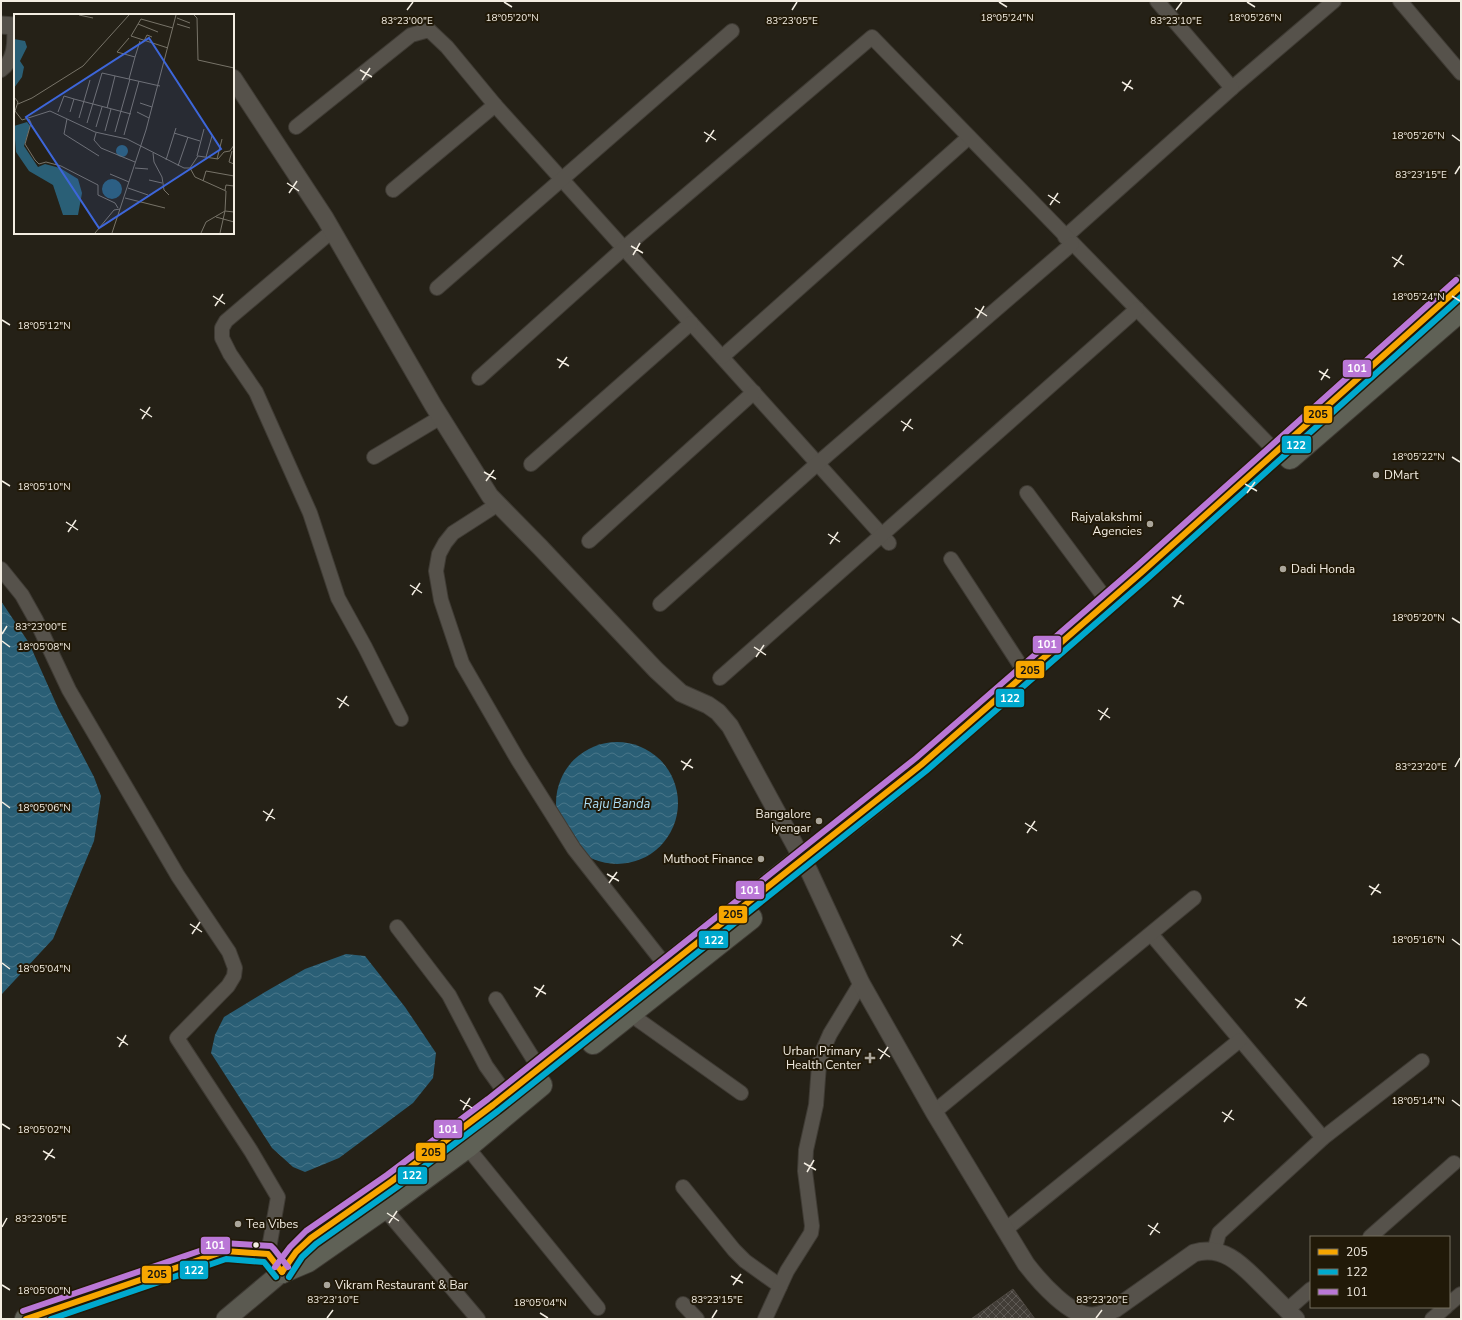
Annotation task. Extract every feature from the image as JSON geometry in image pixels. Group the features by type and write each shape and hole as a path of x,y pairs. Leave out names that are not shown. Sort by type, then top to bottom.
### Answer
{"main road":[{"path":"226,1319 282,1272 296,1252 311,1238 392,1181 506,1094 666,966 805,865 901,798 1064,659 1461,286"},
{"path":"282,1272 308,1261 384,1208 467,1147 563,1067 630,1014 805,865 828,840 933,754 1108,602 1280,457 1461,310"},
{"path":"26,1319 225,1251 268,1254 282,1272"}],"street":[{"path":"1158,1 1232,88"},
{"path":"660,604 1069,240 1232,88 1334,1"},
{"path":"1400,1 1461,73"},
{"path":"10,26 14,42"},
{"path":"296,126 411,35 429,30 447,47 495,105 886,539"},
{"path":"437,288 732,31"},
{"path":"480,378 624,248 872,37 1280,457"},
{"path":"1,70 4,68 14,49"},
{"path":"234,80 332,231 441,417 490,496 656,670 681,693 708,705 718,712 730,726 805,865 861,983 934,1112 1026,1264 1041,1283 1061,1302 1092,1318 1115,1309 1194,1253 1203,1250 1224,1254 1242,1265 1292,1315 1310,1290"},
{"path":"393,190 495,105"},
{"path":"722,357 969,137"},
{"path":"332,231 226,321 222,328 222,338 230,354 256,392 310,513 338,598 365,647 401,719"},
{"path":"720,678 886,539 1137,309"},
{"path":"531,464 691,323"},
{"path":"589,541 754,392"},
{"path":"374,457 441,417"},
{"path":"1027,494 1108,602"},
{"path":"498,504 453,533 439,554 436,570 441,600 462,663 518,760 574,849 666,966"},
{"path":"951,560 1026,674"},
{"path":"1,569 22,595 36,620 69,690 178,876 229,952 235,968 234,976 228,986 177,1038 251,1151 278,1197 268,1254"},
{"path":"934,1112 1194,898"},
{"path":"397,927 449,995 486,1066 506,1094"},
{"path":"1151,934 1323,1138"},
{"path":"765,1319 786,1271 811,1233 812,1226 805,1171 806,1157 814,1119 819,1065 823,1050 830,1034 861,983"},
{"path":"496,999 539,1068"},
{"path":"630,1014 741,1093"},
{"path":"1005,1230 1240,1040"},
{"path":"1214,1251 1219,1233 1323,1138 1422,1061"},
{"path":"467,1147 598,1308"},
{"path":"1371,1236 1454,1163"},
{"path":"683,1187 734,1250 745,1261 780,1286"},
{"path":"384,1208 478,1319"},
{"path":"1450,1303 1461,1294"},
{"path":"683,1304 697,1319"},
{"path":"1432,1319 1445,1308"}],"water":[{"path":"1,601 29,643 58,708 94,777 101,796 94,841 53,939 1,995"},
{"name":"Raju Banda","path":"617,742 629,743 640,747 651,752 660,760 668,769 673,780 677,791 677,815 673,826 668,837 660,846 651,854 640,859 629,863 617,864 605,863 594,859 583,854 574,846 566,837 561,826 557,815 556,803 557,791 561,780 566,769 574,760 583,752 594,747 605,743"},
{"path":"346,954 365,956 405,1007 436,1053 433,1078 413,1103 339,1158 305,1172 293,1167 272,1148 211,1053 215,1035 224,1017 305,969"}],"building":[{"path":"1013,1289 1035,1319 971,1319"}],"transit line":[{"name":"101","path":"275,1267 290,1247 306,1231 387,1175 488,1099 916,758 1137,566 1456,280"},
{"name":"205","path":"282,1272 296,1252 311,1238 392,1181 493,1105 921,765 1142,572 1461,286"},
{"name":"122","path":"289,1277 302,1257 316,1244 397,1187 498,1111 926,771 1148,578 1461,297"},
{"name":"101","path":"23,1311 223,1243 271,1246 288,1267"},
{"name":"205","path":"26,1319 225,1251 268,1254 282,1272"},
{"name":"122","path":"51,1319 226,1259 264,1262 276,1277"}],"place":[{"name":"DMart","path":"1376,475"},
{"name":"Rajyalakshmi Agencies","path":"1150,524"},
{"name":"Dadi Honda","path":"1283,569"},
{"name":"Bangalore Iyengar","path":"819,821"},
{"name":"Muthoot Finance","path":"761,859"},
{"name":"Urban Primary Health Center","path":"870,1058"},
{"name":"Tea Vibes","path":"238,1224"},
{"name":"Vikram Restaurant & Bar","path":"327,1285"}]}
